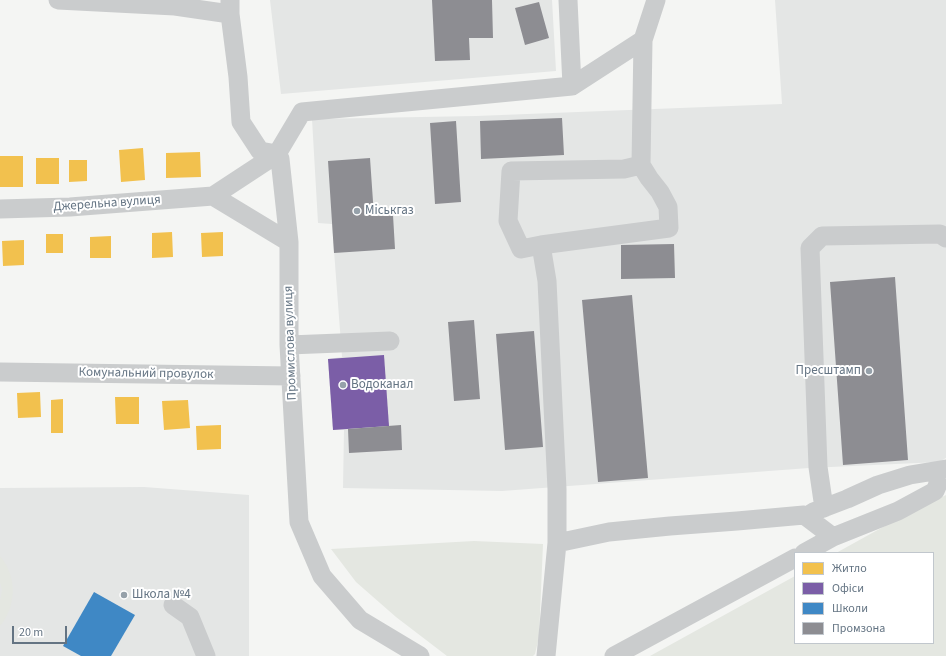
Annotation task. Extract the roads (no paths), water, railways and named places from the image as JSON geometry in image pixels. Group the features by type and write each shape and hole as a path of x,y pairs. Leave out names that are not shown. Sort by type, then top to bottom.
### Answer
{"street":[{"path":"58,0 175,6 230,7 238,77 241,122 260,152 278,154"},
{"path":"568,0 572,86"},
{"path":"641,164 624,169 511,171 508,221 521,248 669,228 668,207 660,192 649,178 641,164 643,40 656,0"},
{"path":"289,242 213,196 278,154 302,112 572,86 643,40"},
{"name":"Промислова вулиця","path":"278,154 280,160 289,242 289,345 299,522 322,576 360,620 420,656"},
{"name":"Джерельна вулиця","path":"0,209 70,207 213,196"},
{"path":"824,508 818,467 810,248 822,236 940,234 946,238"},
{"path":"541,245 547,281 557,489 557,543 546,656"},
{"path":"289,345 390,341"},
{"name":"Комунальний провулок","path":"0,372 291,376"},
{"path":"557,543 609,532 804,515 878,485 910,475 945,469"},
{"path":"806,552 834,537 898,511 935,491 945,469"},
{"path":"804,515 834,537"},
{"path":"614,656 794,559"},
{"path":"173,605 190,617 206,656"}],"place":[{"name":"Міськгаз","path":"357,211"},
{"name":"Пресштамп","path":"869,371"},
{"name":"Водоканал","path":"343,385"},
{"name":"Школа №4","path":"124,595"}]}
